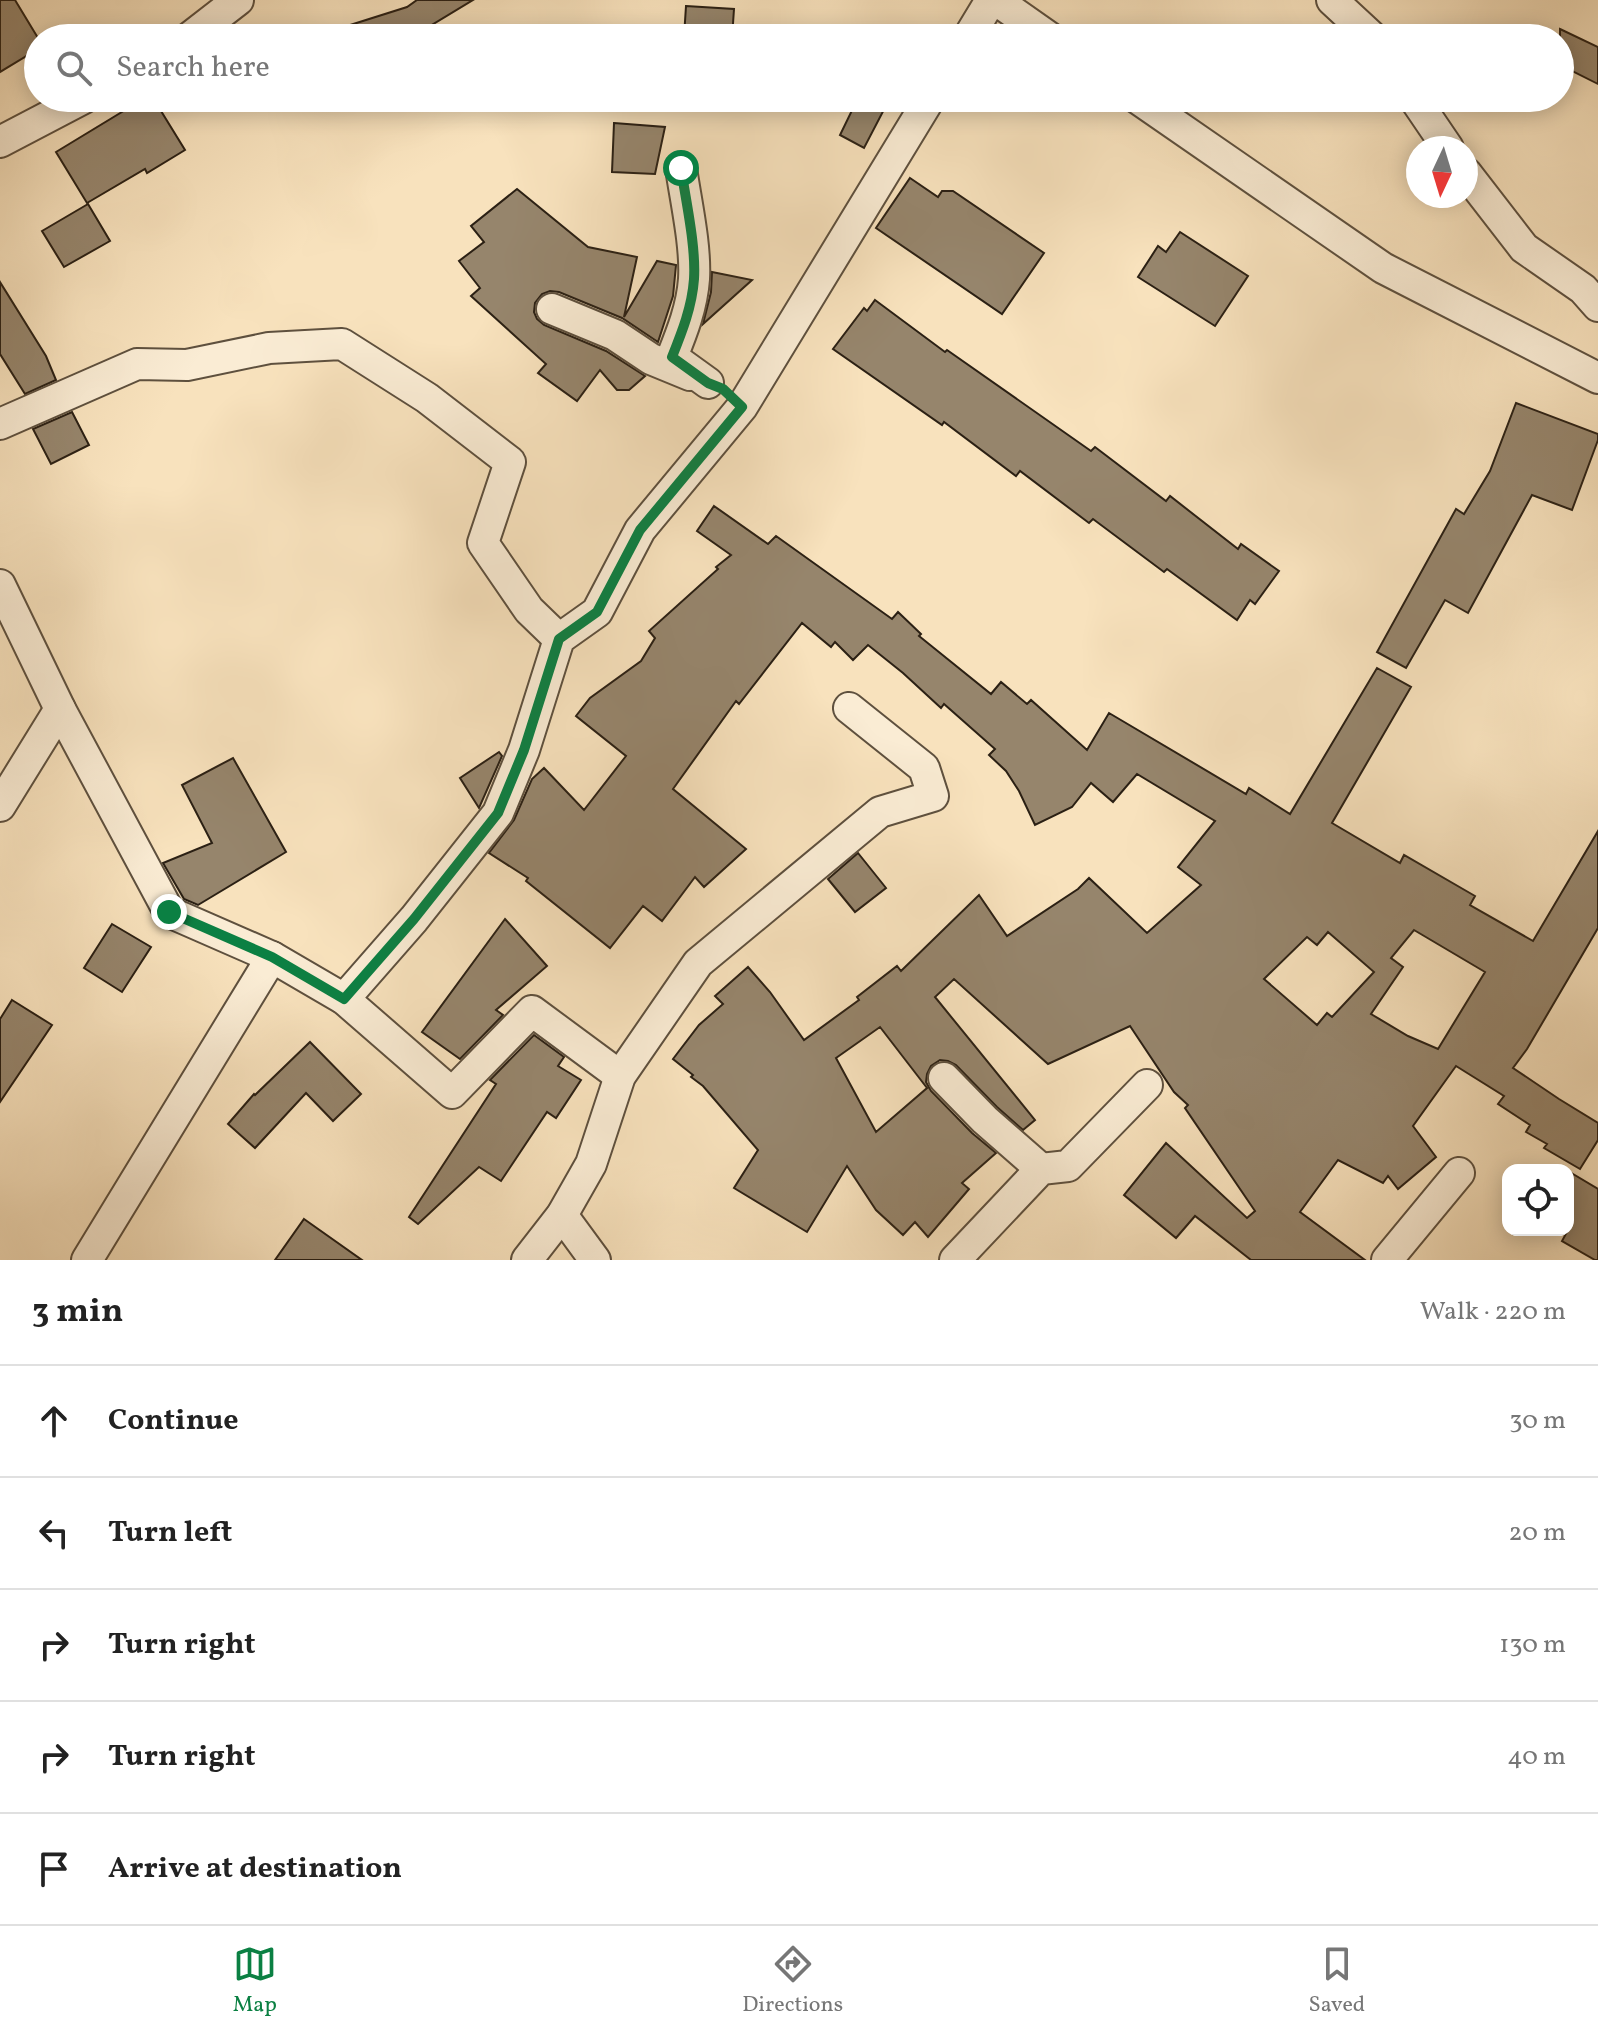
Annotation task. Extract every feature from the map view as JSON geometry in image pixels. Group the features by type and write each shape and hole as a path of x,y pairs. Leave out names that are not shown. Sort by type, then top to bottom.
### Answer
{"street":[{"path":"207,24 238,0"},
{"path":"978,24 994,0 1029,24"},
{"path":"1332,0 1358,24"},
{"path":"0,142 57,112"},
{"path":"344,999 414,919 498,813 524,750 559,639 597,612 640,530 742,407 921,112"},
{"path":"1157,112 1383,268 1598,378"},
{"path":"1424,112 1440,136"},
{"path":"681,168 694,279 686,324 672,357 708,383"},
{"path":"1478,189 1524,248 1583,289 1598,306"},
{"path":"552,309 615,335 651,359 723,389 742,407"},
{"path":"0,424 137,364 187,365 269,348 342,344 427,398 510,462 483,543 529,610 559,639"},
{"path":"0,585 60,709 169,912 272,957 344,999 452,1093 532,1011 620,1076"},
{"path":"527,1260 562,1215 591,1164 620,1076 698,963 880,812 933,796 924,768 849,708"},
{"path":"0,806 60,709"},
{"path":"87,1260 272,957"},
{"path":"944,1078 985,1120 1041,1169"},
{"path":"955,1260 1041,1169 1068,1166 1147,1085"},
{"path":"1387,1260 1459,1173"},
{"path":"562,1215 595,1260"}],"building":[{"path":"0,0 15,0 30,24 24,24 24,57 0,72"},
{"path":"417,0 473,0 433,24 353,24 407,7"},
{"path":"686,6 734,9 733,24 685,24"},
{"path":"1574,36 1598,47 1598,84 1574,72"},
{"path":"122,112 162,112 185,150 87,203 56,152"},
{"path":"851,112 883,112 864,148 840,135"},
{"path":"614,123 665,127 655,174 612,172"},
{"path":"910,178 938,197 942,191 953,191 1044,253 1002,314 876,228"},
{"path":"517,189 588,247 637,257 624,317 657,261 676,265 673,296 658,342 622,318 559,292 542,294 535,303 534,312 544,325 606,351 645,376 629,390 617,390 600,370 577,401 538,373 546,364 471,296 480,288 459,261 484,242 471,226"},
{"path":"88,204 110,241 64,267 42,231"},
{"path":"1180,232 1248,276 1215,326 1138,277 1158,246 1166,252"},
{"path":"712,272 752,280 703,324 711,292"},
{"path":"0,282 46,356 56,380 25,394 0,354"},
{"path":"875,300 945,352 947,350 1091,451 1095,447 1166,501 1170,496 1238,549 1241,544 1279,571 1255,604 1250,600 1237,620 1167,569 1164,572 1093,519 1089,523 1020,471 1016,476 944,422 942,425 833,349 864,308 867,311"},
{"path":"1516,403 1598,434 1572,510 1532,495 1468,613 1445,600 1406,668 1377,652 1456,509 1464,514 1490,471"},
{"path":"72,412 89,445 51,464 33,429"},
{"path":"714,506 768,544 776,536 892,619 898,612 921,634 919,636 991,694 1001,682 1027,704 1031,700 1087,750 1109,713 1246,794 1249,788 1290,814 1377,668 1411,687 1332,823 1400,863 1404,855 1475,896 1470,905 1533,941 1598,831 1598,928 1513,1068 1598,1123 1598,1140 1580,1169 1544,1148 1547,1144 1526,1132 1530,1125 1498,1104 1504,1096 1456,1066 1413,1126 1436,1157 1398,1189 1388,1176 1383,1183 1338,1160 1300,1212 1365,1260 1251,1260 1195,1216 1176,1238 1124,1195 1166,1143 1247,1218 1255,1211 1185,1108 1188,1105 1174,1092 1130,1026 1048,1064 954,979 935,997 1035,1120 1023,1130 956,1065 940,1060 931,1066 926,1082 931,1091 996,1153 962,1183 969,1189 928,1237 915,1222 903,1235 876,1210 847,1166 807,1232 734,1188 758,1150 703,1086 691,1077 693,1075 673,1059 699,1025 723,1004 715,996 748,967 804,1040 859,1000 857,997 897,966 901,971 979,895 1007,936 1078,889 1089,878 1147,933 1201,885 1178,867 1215,821 1137,774 1113,802 1091,783 1072,807 1035,825 1006,771 989,755 995,749 944,704 941,708 868,645 853,660 835,642 831,647 802,623 739,704 736,701 673,789 746,849 704,887 695,877 662,921 643,906 610,948 526,881 528,878 489,853 514,820 532,779 544,768 584,810 626,756 576,716 590,698 641,661 655,638 649,631 731,555 697,531","holes":["1414,930 1485,972 1438,1049 1371,1014 1403,967 1391,958","1328,932 1374,972 1332,1017 1327,1013 1317,1025 1264,979 1307,937 1317,945","880,1027 927,1088 876,1132 836,1058"]},
{"path":"499,752 502,756 479,808 460,778"},
{"path":"233,758 286,852 198,905 184,899 163,863 212,843 182,785"},
{"path":"858,853 886,888 855,912 828,879"},
{"path":"505,919 547,966 496,1010 503,1015 460,1059 422,1032"},
{"path":"112,924 151,947 122,992 84,968"},
{"path":"12,1000 52,1025 0,1102 0,1019"},
{"path":"534,1035 564,1057 558,1066 581,1080 556,1118 547,1112 501,1181 479,1167 418,1224 409,1217 496,1084 490,1080"},
{"path":"310,1042 361,1094 333,1121 306,1093 255,1148 228,1124 254,1094"},
{"path":"1574,1175 1598,1189 1598,1260 1562,1241 1565,1236 1574,1236"},
{"path":"304,1219 362,1260 275,1260"}],"route":[{"path":"169,912 272,957 344,999 414,919 498,813 524,750 559,639 597,612 640,530 742,407 723,389 708,383 672,357 686,324 694,279 681,168"}]}
